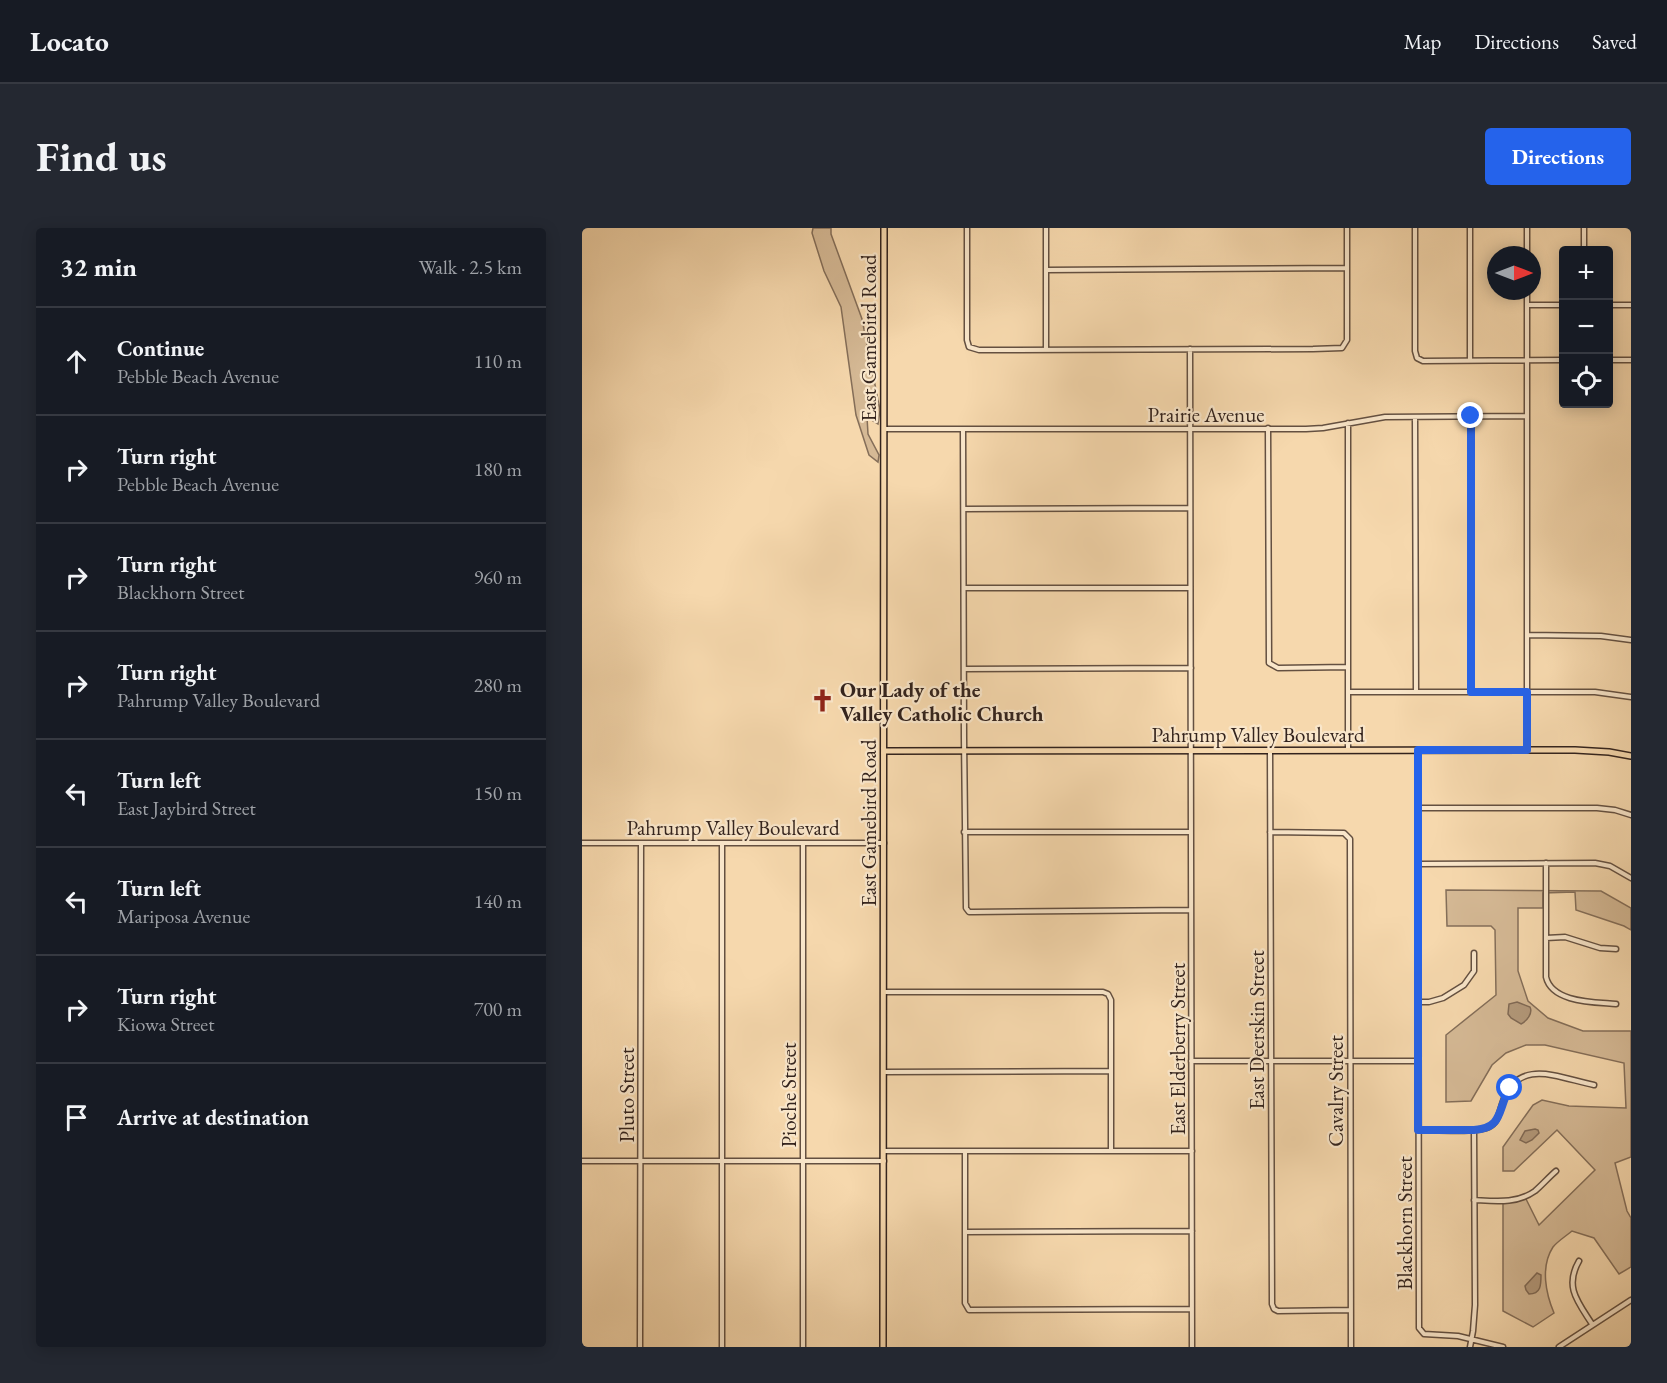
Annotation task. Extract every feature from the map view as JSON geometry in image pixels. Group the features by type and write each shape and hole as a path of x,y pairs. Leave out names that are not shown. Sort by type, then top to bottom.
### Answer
{"main road":[{"name":"East Gamebird Road","path":"883,1347 884,228"},
{"name":"Pahrump Valley Boulevard","path":"885,751 1597,750 1631,756"}],"street":[{"path":"967,228 967,340 969,347 979,350 1338,349 1344,346 1347,340 1347,228"},
{"path":"1046,228 1046,349"},
{"path":"1415,228 1415,351 1417,358 1423,361 1559,360"},
{"path":"1470,228 1470,360"},
{"path":"1527,228 1527,246"},
{"path":"1584,228 1584,246"},
{"path":"1046,270 1347,268"},
{"path":"1527,300 1527,750"},
{"path":"1527,305 1559,305"},
{"path":"1613,305 1631,305"},
{"name":"East Elderberry Street","path":"1190,349 1192,1347"},
{"path":"1613,360 1631,360"},
{"path":"1415,416 1416,692"},
{"path":"1471,416 1471,692"},
{"name":"Prairie Avenue","path":"885,429 1323,428 1384,417 1527,416"},
{"path":"1348,423 1348,750"},
{"path":"1268,428 1268,658 1271,665 1282,668 1348,667"},
{"path":"963,429 964,905 967,910 973,912 1191,910"},
{"path":"964,509 1190,508"},
{"path":"964,588 1190,588"},
{"path":"1528,635 1600,636 1631,640"},
{"path":"964,669 1191,668"},
{"path":"1348,692 1595,692 1631,697"},
{"name":"East Deerskin Street","path":"1270,750 1272,1304 1278,1311 1351,1310"},
{"name":"Blackhorn Street","path":"1418,750 1419,1329 1424,1334 1472,1339"},
{"path":"1418,808 1597,807 1631,815"},
{"path":"964,832 1191,832"},
{"name":"Cavalry Street","path":"1270,832 1334,832 1344,833 1350,839 1351,1347"},
{"name":"Pahrump Valley Boulevard","path":"582,843 885,843"},
{"name":"Pluto Street","path":"640,1347 641,843"},
{"path":"722,843 722,1347"},
{"name":"Pioche Street","path":"803,843 803,1347"},
{"path":"1546,863 1546,977 1551,988 1583,1001 1616,1004"},
{"path":"1418,864 1604,865 1631,878"},
{"path":"1546,938 1570,938 1600,948 1616,950"},
{"path":"1418,1002 1430,1002 1443,998 1468,981 1475,967 1474,953"},
{"path":"884,992 1103,992 1109,995 1111,1000 1111,1151"},
{"path":"1191,1061 1418,1061"},
{"path":"884,1072 1111,1071"},
{"path":"1418,1130 1486,1128 1494,1124 1510,1088 1526,1076 1548,1073 1594,1085"},
{"path":"1470,1347 1475,1305 1474,1130"},
{"path":"965,1151 965,1303 969,1310 1192,1309"},
{"path":"884,1152 1192,1151"},
{"path":"582,1161 884,1161"},
{"path":"1474,1200 1519,1199 1533,1192 1556,1171"},
{"path":"966,1232 1192,1231"},
{"path":"1579,1261 1573,1275 1572,1288 1592,1324"},
{"path":"1558,1347 1631,1300"},
{"path":"1472,1339 1503,1347"}],"shaded area":[{"path":"813,228 831,228 831,234 862,319 880,410 878,424 867,417 868,434 879,455 878,462 869,455 856,415 841,307 824,271 812,233"},
{"path":"1446,890 1601,891 1631,908 1631,930 1576,910 1575,892 1543,893 1543,908 1518,908 1518,971 1528,1001 1548,1018 1583,1031 1631,1031 1631,1157 1615,1163 1627,1211 1631,1218 1631,1267 1619,1274 1594,1238 1572,1231 1553,1247 1545,1272 1554,1313 1533,1327 1503,1311 1503,1202 1526,1199 1539,1225 1595,1170 1557,1130 1514,1171 1503,1171 1503,1147 1533,1105 1542,1100 1569,1106 1626,1108 1624,1063 1545,1045 1526,1045 1506,1053 1492,1065 1471,1101 1446,1102 1446,1035 1496,995 1495,930 1491,926 1447,926"},
{"path":"1517,1002 1531,1009 1529,1017 1521,1024 1508,1014 1509,1004"},
{"path":"1535,1129 1539,1133 1532,1140 1526,1143 1520,1140 1525,1131"},
{"path":"1537,1273 1541,1275 1540,1288 1533,1294 1529,1294 1525,1286"}],"place":[{"name":"Our Lady of the Valley Catholic Church","path":"822,701"}],"route":[{"path":"1471,416 1471,692 1527,692 1527,750 1418,750 1418,1130 1474,1130 1491,1126 1496,1121 1510,1088"}]}
